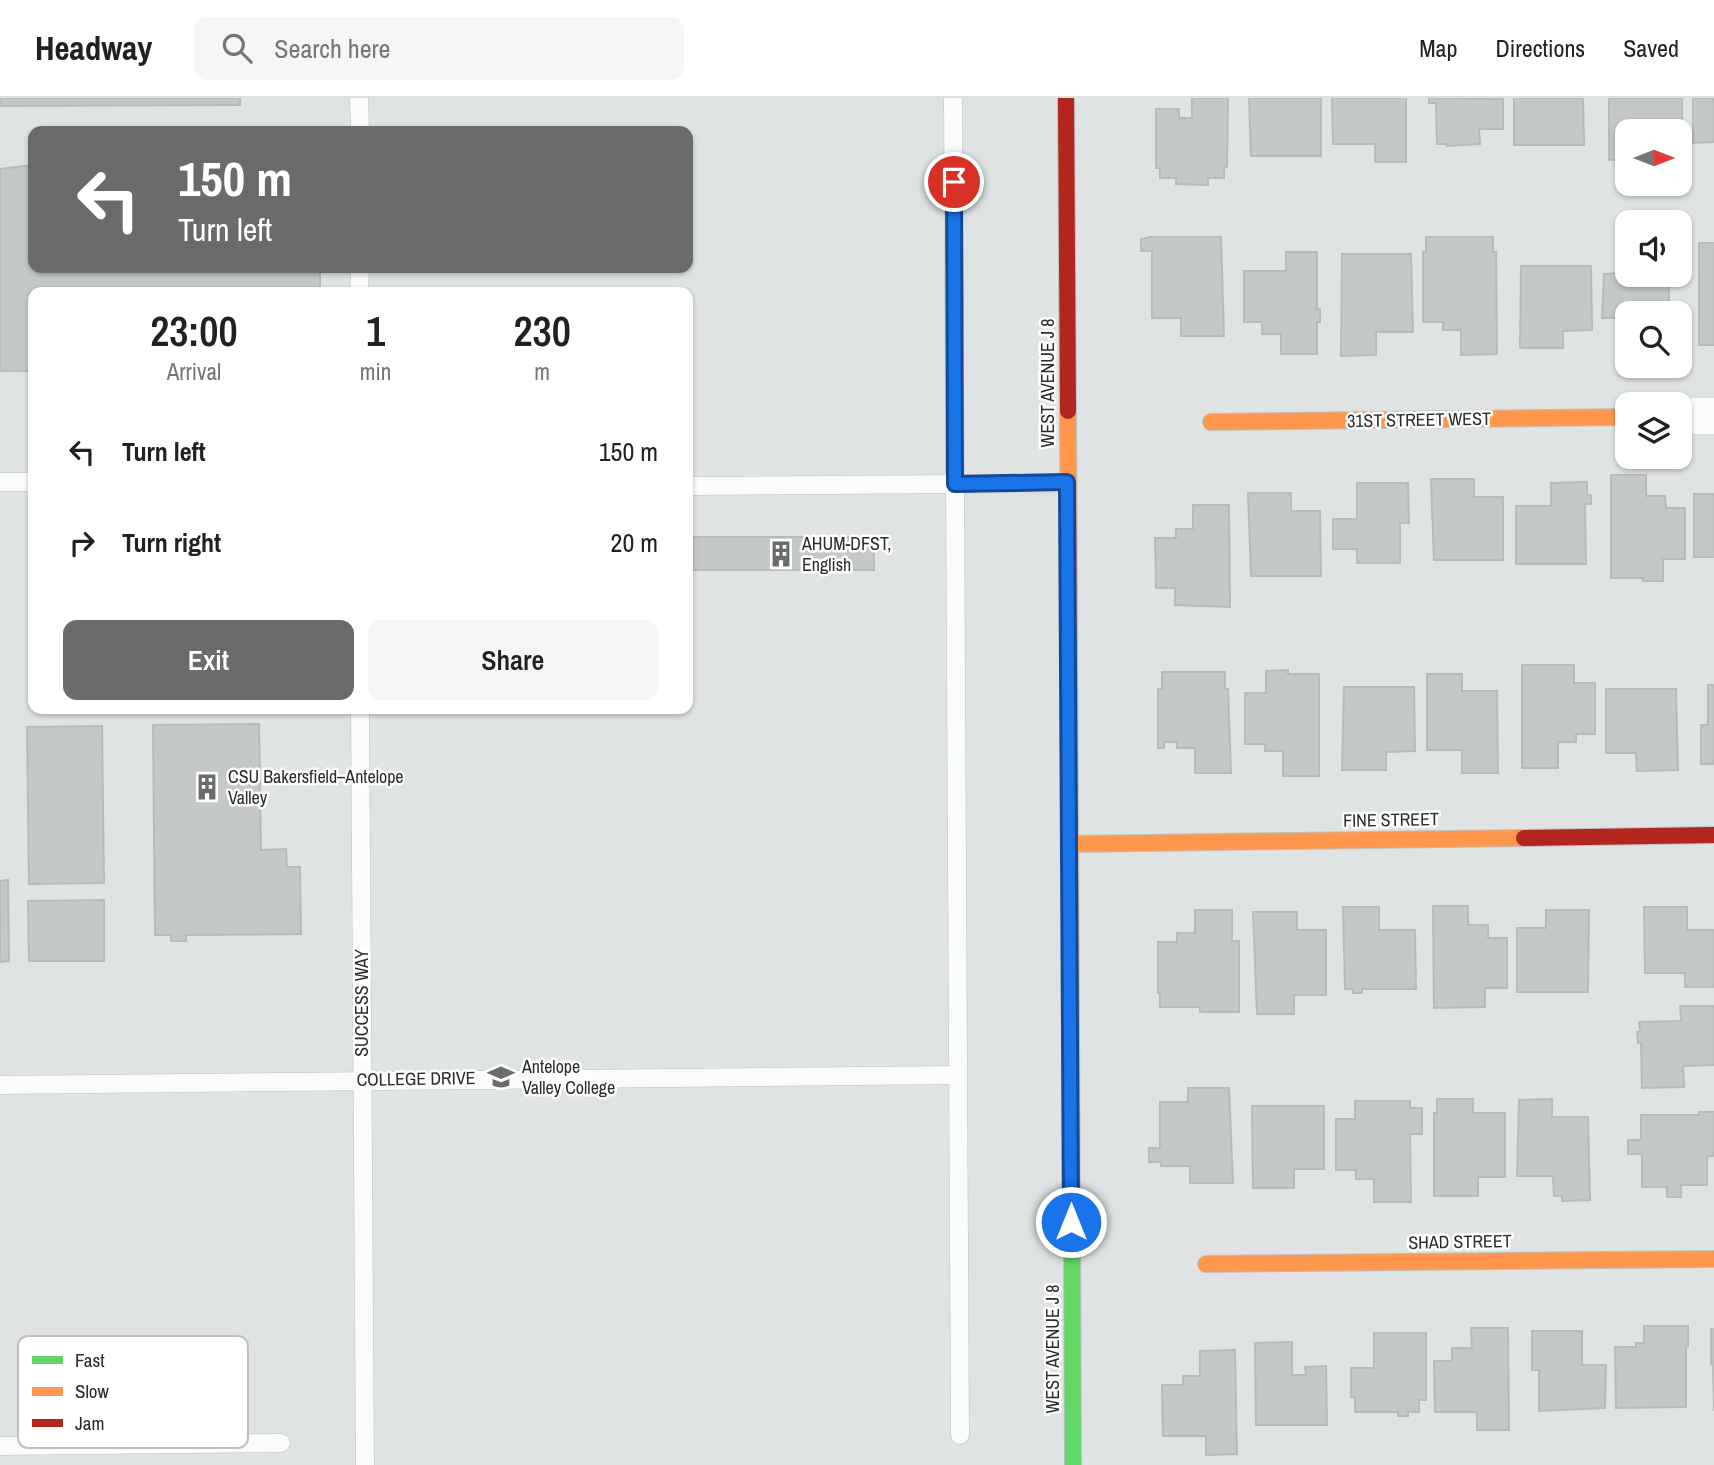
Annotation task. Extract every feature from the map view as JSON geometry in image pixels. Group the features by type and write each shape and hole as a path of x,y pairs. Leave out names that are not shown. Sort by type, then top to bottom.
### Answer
{"street":[{"name":"WEST AVENUE J 8","path":"1066,98 1073,1465"},
{"path":"1692,416 1714,416"},
{"name":"31ST STREET WEST","path":"1211,422 1615,417"},
{"name":"FINE STREET","path":"1069,844 1714,835"},
{"name":"SHAD STREET","path":"1206,1265 1714,1259"}],"lane":[{"path":"359,98 360,126"},
{"path":"953,98 960,1435"},
{"path":"0,482 28,482"},
{"path":"693,486 1067,482"},
{"name":"SUCCESS WAY","path":"360,714 365,1465"},
{"name":"COLLEGE DRIVE","path":"0,1085 957,1075"},
{"path":"248,1443 281,1443"},
{"path":"0,1446 18,1446"}],"building":[{"path":"0,98 240,98 240,105 0,106"},
{"path":"1192,98 1228,98 1227,167 1224,167 1224,178 1208,178 1208,185 1176,184 1176,178 1160,178 1160,168 1156,168 1156,109 1179,109 1179,118 1192,118"},
{"path":"1249,98 1321,98 1321,156 1251,156"},
{"path":"1332,98 1406,98 1406,162 1375,162 1375,144 1333,144"},
{"path":"1429,98 1503,99 1503,129 1479,129 1480,144 1437,144 1436,103 1429,103"},
{"path":"1514,98 1583,98 1584,145 1514,145"},
{"path":"1609,98 1682,98 1682,119 1615,119 1615,160 1609,160"},
{"path":"1693,98 1714,98 1714,142 1693,143"},
{"path":"28,166 28,273 320,273 320,287 28,287 28,371 0,371 0,169"},
{"path":"1221,237 1224,336 1181,336 1181,318 1152,318 1152,251 1141,251 1141,239"},
{"path":"1426,237 1493,237 1493,252 1496,252 1497,354 1461,355 1461,330 1443,330 1443,322 1423,322 1423,252 1426,252"},
{"path":"1699,243 1714,243 1714,345 1699,345"},
{"path":"1286,252 1317,252 1317,309 1320,309 1320,322 1317,322 1317,354 1281,354 1281,334 1262,334 1262,322 1244,322 1244,271 1286,271"},
{"path":"1342,254 1411,254 1413,332 1376,332 1376,355 1341,356"},
{"path":"1521,266 1591,266 1592,330 1563,331 1563,348 1520,348"},
{"path":"1604,274 1615,274 1615,287 1669,287 1669,301 1615,301 1615,318 1602,318"},
{"path":"1611,475 1646,475 1646,496 1665,496 1666,508 1685,508 1685,559 1663,559 1663,581 1611,578"},
{"path":"1431,479 1474,479 1474,497 1503,497 1503,560 1434,560"},
{"path":"1587,482 1587,495 1591,495 1591,504 1585,504 1586,564 1516,564 1516,506 1551,506 1551,483"},
{"path":"1357,483 1408,483 1409,523 1400,523 1400,563 1357,563 1357,549 1333,549 1333,519 1357,519"},
{"path":"1248,493 1291,493 1291,511 1320,511 1321,576 1251,576"},
{"path":"1694,494 1714,494 1714,557 1694,557"},
{"path":"1193,505 1229,505 1230,607 1175,605 1175,588 1156,588 1155,538 1176,538 1176,529 1193,529"},
{"name":"AHUM-DFST, English","path":"693,537 874,537 874,570 693,570"},
{"path":"1522,665 1574,665 1574,683 1595,683 1595,734 1576,734 1576,742 1558,742 1558,768 1522,768"},
{"path":"1288,670 1288,674 1319,674 1319,776 1283,776 1283,751 1265,751 1265,744 1245,744 1245,693 1266,693 1266,671"},
{"path":"1162,672 1225,672 1231,773 1195,773 1195,748 1177,748 1177,742 1164,742 1164,748 1158,748 1158,689 1162,689"},
{"path":"1427,674 1462,674 1462,691 1497,691 1498,773 1462,773 1462,750 1427,750"},
{"path":"1708,685 1714,685 1714,764 1701,764 1701,725 1708,725"},
{"path":"1344,687 1414,687 1415,751 1386,752 1386,770 1342,770"},
{"path":"1606,689 1676,689 1678,770 1637,771 1636,753 1606,753"},
{"name":"CSU Bakersfield–Antelope Valley","path":"259,724 261,850 286,849 287,867 300,867 301,934 186,935 186,941 171,941 171,935 155,935 153,725"},
{"path":"102,726 104,883 29,884 27,727"},
{"path":"8,880 9,961 0,962 0,881"},
{"path":"104,900 104,961 29,961 28,901"},
{"path":"1433,906 1468,906 1468,925 1488,925 1488,938 1507,938 1507,988 1485,988 1485,1007 1434,1008"},
{"path":"1343,907 1379,907 1379,930 1415,930 1416,989 1362,989 1362,993 1353,993 1353,989 1345,989"},
{"path":"1644,907 1687,907 1687,930 1714,930 1714,987 1685,987 1685,973 1645,973"},
{"path":"1195,910 1232,910 1232,941 1239,941 1239,1012 1200,1012 1200,1007 1160,1007 1158,942 1177,942 1177,933 1195,933"},
{"path":"1546,910 1589,910 1588,992 1517,992 1517,928 1546,928"},
{"path":"1253,912 1297,912 1297,930 1326,930 1326,995 1294,995 1294,1014 1257,1014"},
{"path":"1680,1006 1714,1006 1714,1065 1683,1066 1684,1087 1642,1088 1641,1043 1638,1043 1637,1032 1640,1032 1639,1022 1681,1021"},
{"path":"1188,1088 1229,1088 1233,1183 1190,1183 1190,1166 1161,1166 1161,1162 1149,1162 1149,1148 1160,1148 1160,1102 1188,1102"},
{"path":"1437,1099 1473,1099 1473,1113 1505,1113 1505,1177 1478,1177 1478,1196 1434,1196 1434,1113 1437,1113"},
{"path":"1552,1099 1552,1117 1588,1117 1590,1200 1562,1201 1562,1196 1554,1196 1553,1176 1517,1176 1519,1100"},
{"path":"1355,1101 1410,1101 1410,1108 1422,1108 1422,1134 1410,1134 1411,1202 1374,1202 1374,1179 1356,1179 1356,1170 1336,1170 1336,1119 1355,1119"},
{"path":"1252,1106 1324,1106 1324,1169 1294,1169 1294,1188 1253,1188"},
{"path":"1699,1112 1714,1112 1714,1156 1707,1156 1707,1185 1681,1185 1681,1197 1667,1197 1667,1187 1642,1187 1642,1154 1628,1154 1628,1140 1641,1140 1641,1115 1699,1115"},
{"path":"1644,1326 1688,1326 1686,1407 1616,1408 1615,1347 1636,1347 1636,1343 1644,1343"},
{"path":"1471,1328 1508,1328 1509,1430 1477,1430 1477,1412 1435,1412 1434,1361 1452,1361 1452,1348 1472,1348"},
{"path":"1711,1329 1714,1329 1714,1411 1711,1364"},
{"path":"1532,1331 1582,1331 1582,1365 1606,1365 1605,1408 1539,1411 1539,1370 1532,1370"},
{"path":"1374,1333 1426,1333 1426,1400 1419,1400 1419,1412 1398,1416 1398,1412 1355,1412 1355,1397 1351,1397 1351,1368 1374,1368"},
{"path":"1292,1342 1292,1375 1306,1375 1305,1367 1326,1366 1327,1425 1256,1425 1255,1343"},
{"path":"1235,1350 1237,1454 1206,1455 1206,1436 1163,1436 1162,1385 1183,1385 1183,1376 1200,1376 1200,1351"}],"traffic: fast":[{"path":"1071,1017 1073,1465"}],"traffic: slow":[{"path":"1068,411 1071,1017"},
{"path":"1211,422 1615,417"},
{"path":"1069,844 1524,838"},
{"path":"1206,1264 1714,1259"}],"traffic: jam":[{"path":"1066,98 1068,411"},
{"path":"1524,838 1714,835"}],"place":[{"name":"AHUM-DFST, English","path":"781,554"},
{"name":"CSU Bakersfield–Antelope Valley","path":"207,787"},
{"name":"Antelope Valley College","path":"501,1077"}],"route":[{"path":"954,182 955,484 1067,482 1071,1222"}]}
